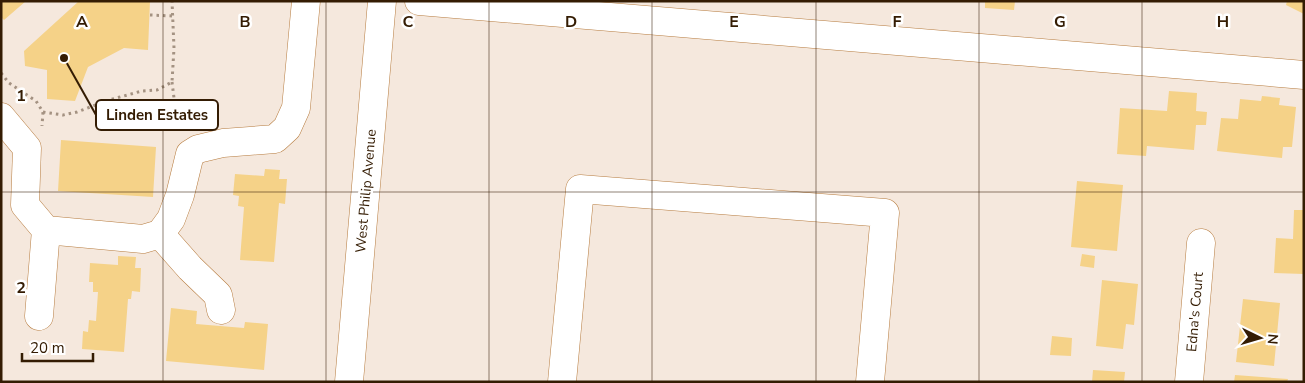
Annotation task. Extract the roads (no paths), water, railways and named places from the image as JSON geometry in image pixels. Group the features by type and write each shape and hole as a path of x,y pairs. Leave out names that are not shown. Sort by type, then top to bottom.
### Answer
{"street":[{"path":"1,117 27,148 25,205 46,230 143,239 160,234 171,220 180,195 190,154 198,149 223,143 275,139 287,128 296,108 306,1"},
{"name":"West Philip Avenue","path":"349,382 382,1"},
{"path":"420,1 1304,75"},
{"path":"562,382 580,188 885,213 870,382"},
{"path":"39,316 46,230"},
{"path":"160,234 190,268 218,295 221,310"},
{"name":"Edna's Court","path":"1189,382 1201,243"}],"place":[{"name":"Linden Estates","path":"64,58"}]}
